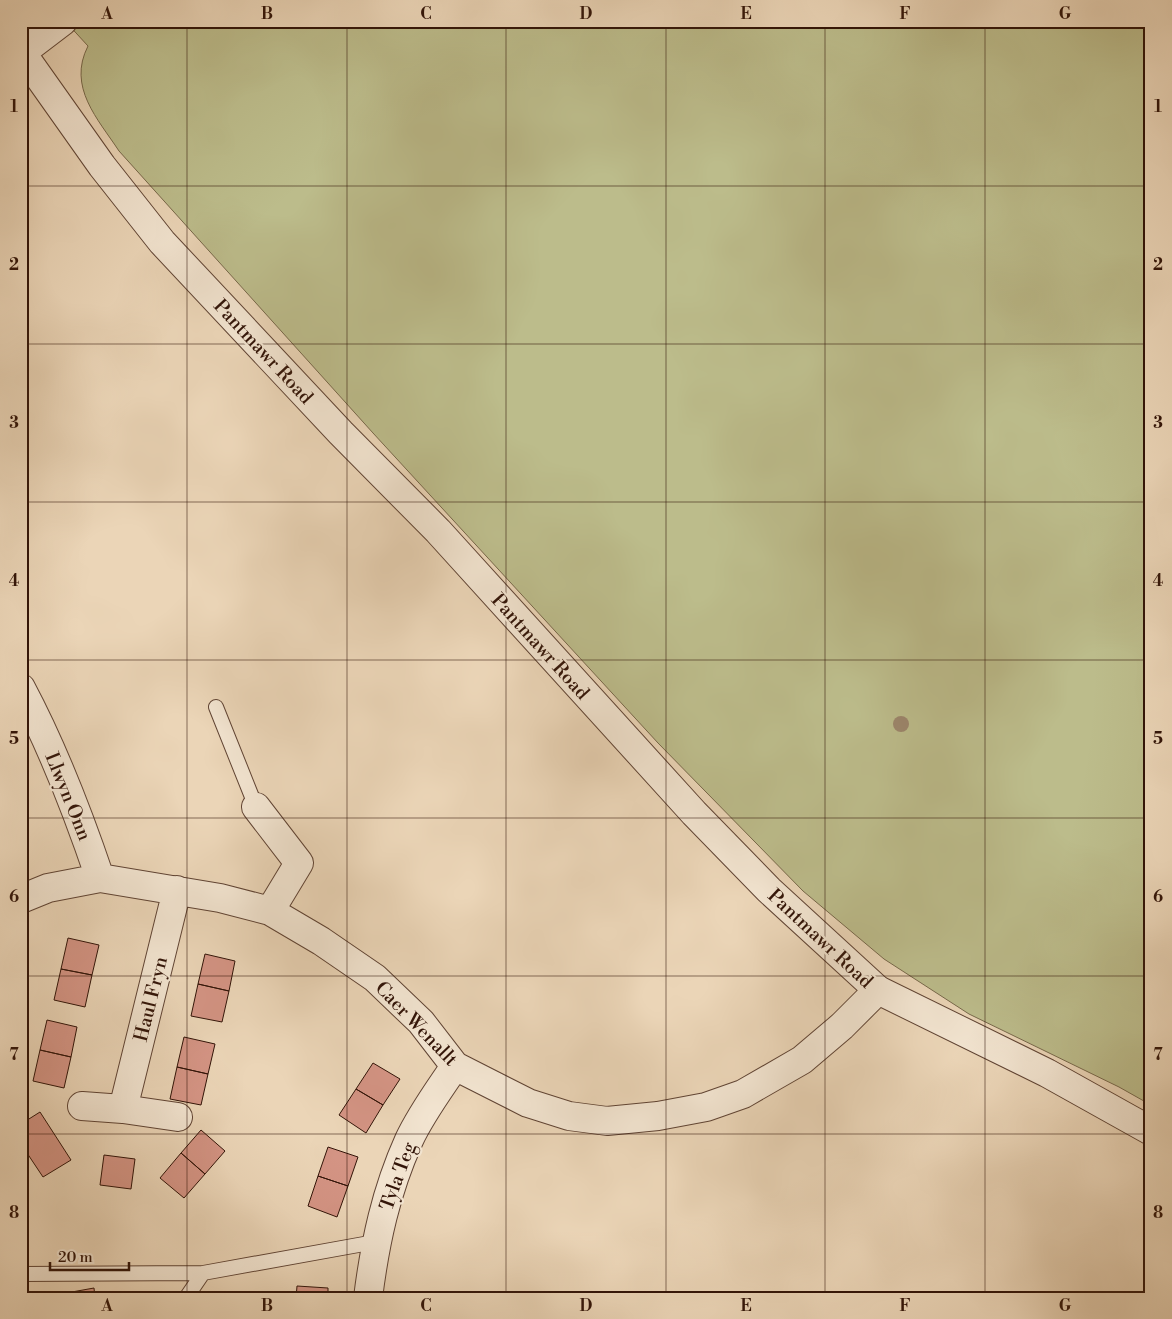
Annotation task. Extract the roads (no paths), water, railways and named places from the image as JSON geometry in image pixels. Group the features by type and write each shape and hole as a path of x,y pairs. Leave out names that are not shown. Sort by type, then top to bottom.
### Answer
{"street":[{"path":"22,53 63,21"},
{"name":"Pantmawr Road","path":"22,53 102,166 162,242 341,433 438,531 694,813 769,890 878,990 1047,1074 1151,1131"},
{"name":"Llwyn Onn","path":"21,688 80,819 100,878"},
{"path":"256,807 300,863 270,911"},
{"name":"Caer Wenallt","path":"21,899 48,888 100,878 220,898 270,911 320,941 375,978 421,1022 455,1066 528,1103 569,1116 608,1120 658,1116 706,1107 743,1094 802,1060 842,1026 878,990"},
{"name":"Haul Fryn","path":"123,1109 177,890"},
{"name":"Tyla Teg","path":"368,1298 375,1242 391,1187 410,1139 455,1066"},
{"path":"82,1106 123,1109 178,1117"}],"lane":[{"path":"216,707 256,807"},
{"path":"21,1274 203,1273 375,1242"},
{"path":"186,1298 203,1273"}]}
